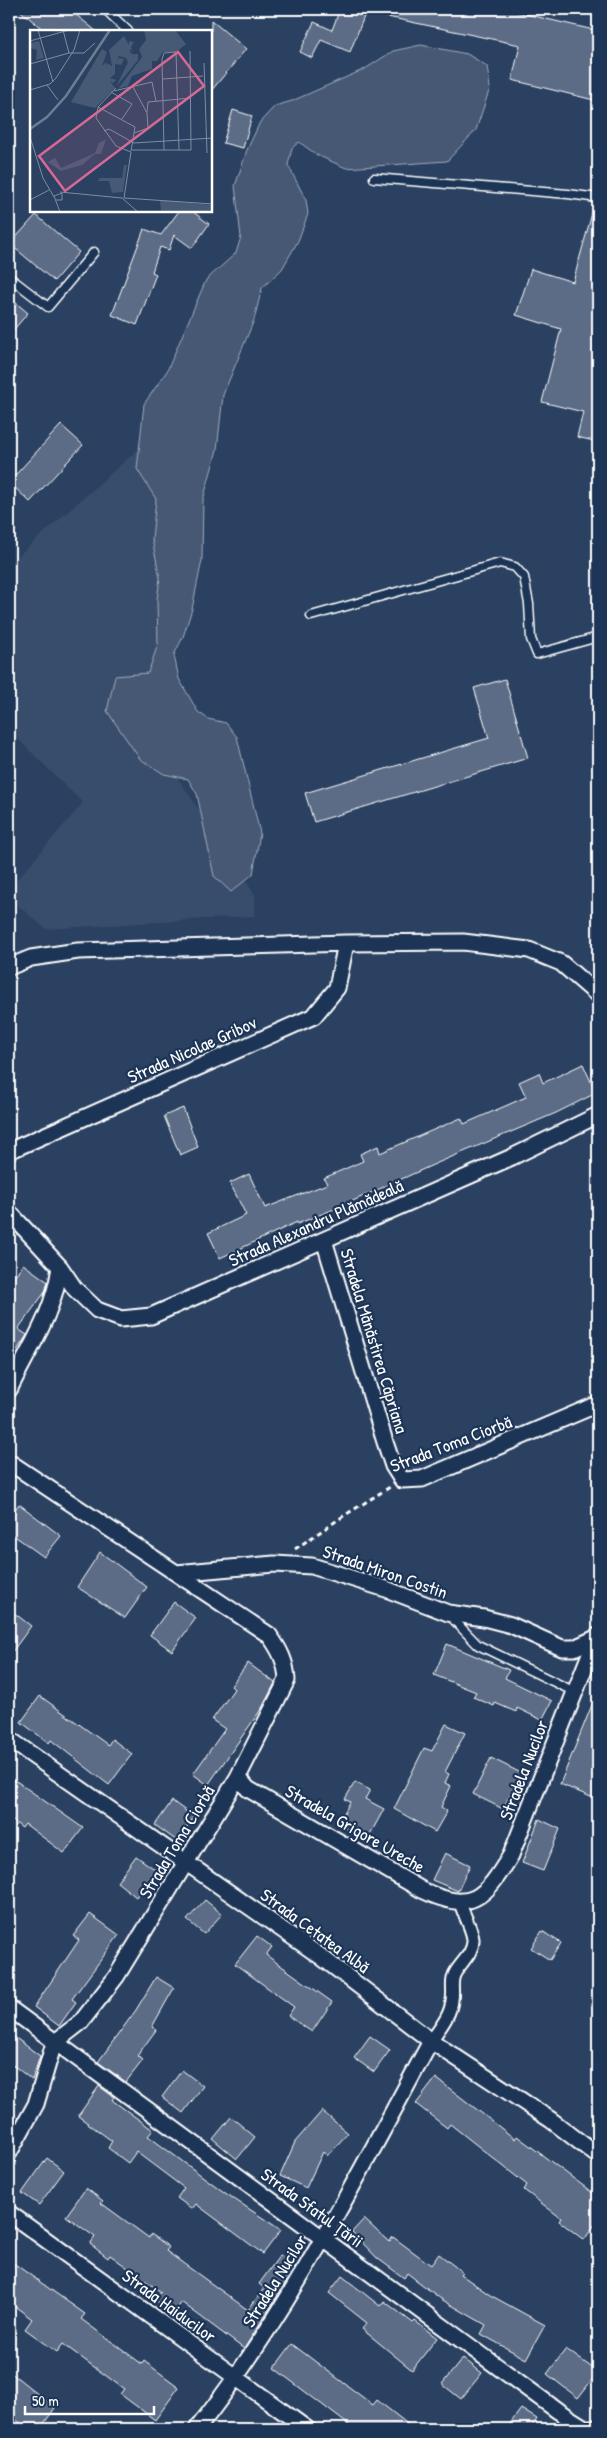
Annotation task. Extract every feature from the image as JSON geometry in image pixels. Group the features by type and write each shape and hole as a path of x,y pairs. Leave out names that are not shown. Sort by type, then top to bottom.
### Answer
{"street":[{"path":"9,967 31,958 78,951 346,942 463,942 529,950 562,963 598,995"},
{"name":"Strada Nicolae Gribov","path":"9,1151 314,1016 337,988 346,942"},
{"name":"Strada Alexandru Plămădeală","path":"9,1212 60,1267 76,1289 97,1310 120,1319 151,1316 512,1157 598,1115"},
{"name":"Stradela Mănăstirea Căpriana","path":"324,1240 385,1442 393,1466 402,1480"},
{"path":"9,1390 46,1321 56,1292 60,1267"},
{"name":"Strada Toma Ciorbă","path":"402,1480 422,1479 598,1404"},
{"path":"9,1462 176,1574"},
{"name":"Strada Miron Costin","path":"176,1574 274,1564 312,1566 342,1574 448,1613 484,1618 511,1625 562,1648 574,1648 597,1635"},
{"name":"Strada Toma Ciorbă","path":"54,2043 81,2022 116,1977 238,1777 283,1692 287,1680 286,1665 279,1649 269,1636 176,1574"},
{"name":"Stradela Nucilor","path":"460,1902 473,1899 482,1893 496,1879 511,1855 597,1635"},
{"name":"Strada Cetatea Albă","path":"9,1739 320,1956 431,2041 551,2120 598,2156"},
{"name":"Stradela Grigore Ureche","path":"238,1777 248,1789 422,1890 444,1900 460,1902"},
{"path":"431,2041 449,2012 454,1974 469,1954 473,1941 470,1925 462,1913 460,1902"},
{"name":"Strada Sfatul Țării","path":"9,2008 54,2043 558,2410 585,2428 598,2428"},
{"name":"Stradela Nucilor","path":"197,2429 237,2379 323,2239 431,2041"},
{"path":"9,2153 36,2104 54,2043"},
{"name":"Strada Haiducilor","path":"9,2213 307,2429"}],"lane":[{"path":"105,9 127,30"},
{"path":"374,178 598,198"},
{"path":"9,277 48,307 94,252"},
{"path":"311,616 500,563 515,567 524,577 529,604 531,639 537,654 598,636"},
{"path":"448,1613 478,1645 574,1692"}],"path":[{"name":"Strada Toma Ciorbă","path":"274,1564 345,1515 402,1480"}],"shaded area":[{"path":"421,45 467,54 487,66 490,88 476,130 447,161 346,168 317,155 299,142 292,148 288,165 306,200 308,214 298,241 282,269 262,288 254,320 223,395 217,450 203,500 202,560 192,609 183,637 174,655 179,679 198,712 208,719 226,723 237,737 260,833 253,874 231,892 214,876 197,794 188,779 164,774 140,759 107,711 115,676 148,673 158,644 157,600 160,578 152,539 156,499 137,469 144,404 167,371 206,280 236,253 241,237 235,186 247,150 260,122 275,106 292,101 365,69 393,51"},
{"path":"143,445 174,537 162,754 255,895 254,916 46,929 9,898 9,889 83,803 9,730 9,564"}],"building":[{"path":"18,9 69,9 95,30 44,30"},
{"path":"340,9 367,9 350,52 321,40 312,58 300,52 314,22 332,30"},
{"path":"379,9 504,9 598,31 598,101 512,80 520,45 378,15"},
{"path":"211,20 246,49 212,90 212,30"},
{"path":"233,110 252,116 243,148 223,143"},
{"path":"594,206 598,206 598,442 577,437 583,412 542,402 561,329 516,315 531,269 573,282"},
{"path":"178,212 193,212 209,224 192,248 174,235 169,250 160,247 152,272 156,274 137,325 112,315 144,229 161,235"},
{"path":"36,215 79,252 54,281 10,244"},
{"path":"9,297 28,313 9,335"},
{"path":"61,425 83,445 30,502 9,482"},
{"path":"505,679 528,758 314,822 305,793 489,738 474,688"},
{"path":"583,1064 596,1093 556,1113 337,1208 297,1224 297,1222 220,1258 208,1233 246,1215 230,1183 249,1174 265,1208 327,1184 324,1178 363,1161 360,1154 378,1146 380,1153 461,1118 464,1124 526,1097 519,1082 539,1073 543,1083"},
{"path":"183,1108 198,1147 180,1155 164,1116"},
{"path":"23,1264 48,1282 45,1292 18,1329 27,1335 9,1363 9,1284"},
{"path":"19,1504 61,1536 44,1557 9,1532 9,1518"},
{"path":"100,1552 147,1587 125,1618 77,1587"},
{"path":"174,1602 196,1618 172,1651 150,1635"},
{"path":"9,1609 31,1626 9,1656"},
{"path":"447,1644 509,1670 505,1678 552,1701 542,1720 517,1708 516,1712 495,1703 494,1706 473,1697 476,1692 434,1675"},
{"path":"248,1663 275,1683 262,1708 208,1785 193,1774 225,1729 212,1720 234,1689 231,1686"},
{"path":"598,1690 598,1800 560,1784"},
{"path":"40,1696 108,1745 112,1739 132,1754 109,1785 51,1740 49,1743 21,1722"},
{"path":"446,1724 465,1733 445,1772 449,1774 445,1783 451,1786 441,1807 447,1811 435,1832 394,1809 424,1748 432,1751"},
{"path":"491,1758 521,1773 503,1809 473,1794"},
{"path":"9,1776 83,1828 64,1853 25,1824 22,1828 9,1818"},
{"path":"355,1782 370,1790 365,1799 384,1809 367,1840 338,1824 350,1802 345,1799"},
{"path":"172,1801 194,1817 177,1841 155,1825"},
{"path":"539,1819 560,1829 543,1871 522,1863"},
{"path":"445,1853 470,1865 458,1891 432,1880"},
{"path":"136,1856 156,1870 136,1897 117,1882"},
{"path":"205,1900 222,1914 204,1934 187,1920"},
{"path":"90,1914 119,1935 72,1999 76,2002 59,2026 34,2007 79,1940 73,1936"},
{"path":"542,1931 561,1943 550,1960 531,1948"},
{"path":"257,1936 272,1947 266,1955 332,2002 312,2032 288,2016 294,2007 235,1964"},
{"path":"156,1977 174,1988 152,2027 156,2030 137,2056 143,2060 126,2082 98,2062 136,2010"},
{"path":"9,2033 40,2056 32,2080 9,2062"},
{"path":"370,2036 390,2050 374,2072 354,2058"},
{"path":"182,2070 203,2086 183,2113 162,2097"},
{"path":"436,2078 515,2139 517,2136 598,2197 598,2220 584,2240 559,2221 561,2218 524,2190 527,2185 450,2124 447,2128 416,2104"},
{"path":"99,2086 114,2097 112,2100 153,2130 148,2136 228,2195 281,2230 263,2254 196,2204 192,2209 177,2198 184,2188 136,2152 128,2163 108,2148 112,2141 78,2116"},
{"path":"322,2111 348,2133 327,2156 323,2152 306,2188 280,2176 295,2142"},
{"path":"231,2117 255,2137 237,2159 213,2139"},
{"path":"47,2158 64,2171 39,2205 22,2193"},
{"path":"86,2188 103,2201 101,2203 149,2238 151,2234 169,2247 166,2251 248,2310 264,2288 259,2284 280,2255 296,2266 244,2349 181,2302 173,2313 155,2300 161,2292 110,2255 108,2258 90,2244 95,2237 66,2216"},
{"path":"364,2219 389,2242 393,2237 431,2265 439,2254 462,2272 460,2274 490,2295 545,2325 526,2359 481,2334 486,2325 441,2299 407,2273 404,2278 377,2258 352,2232"},
{"path":"9,2260 85,2314 81,2319 142,2364 144,2361 179,2387 155,2420 120,2394 124,2389 63,2344 57,2352 25,2329 32,2319 9,2302"},
{"path":"342,2276 380,2306 384,2301 437,2338 412,2370 362,2329 367,2323 329,2293"},
{"path":"292,2344 373,2405 377,2400 414,2429 354,2429 274,2368"},
{"path":"566,2349 598,2372 578,2398 547,2374"},
{"path":"463,2358 482,2373 461,2399 442,2384"},
{"path":"9,2371 55,2408 40,2429 29,2429 9,2415"},
{"path":"521,2409 537,2419 531,2429 506,2429"}]}
